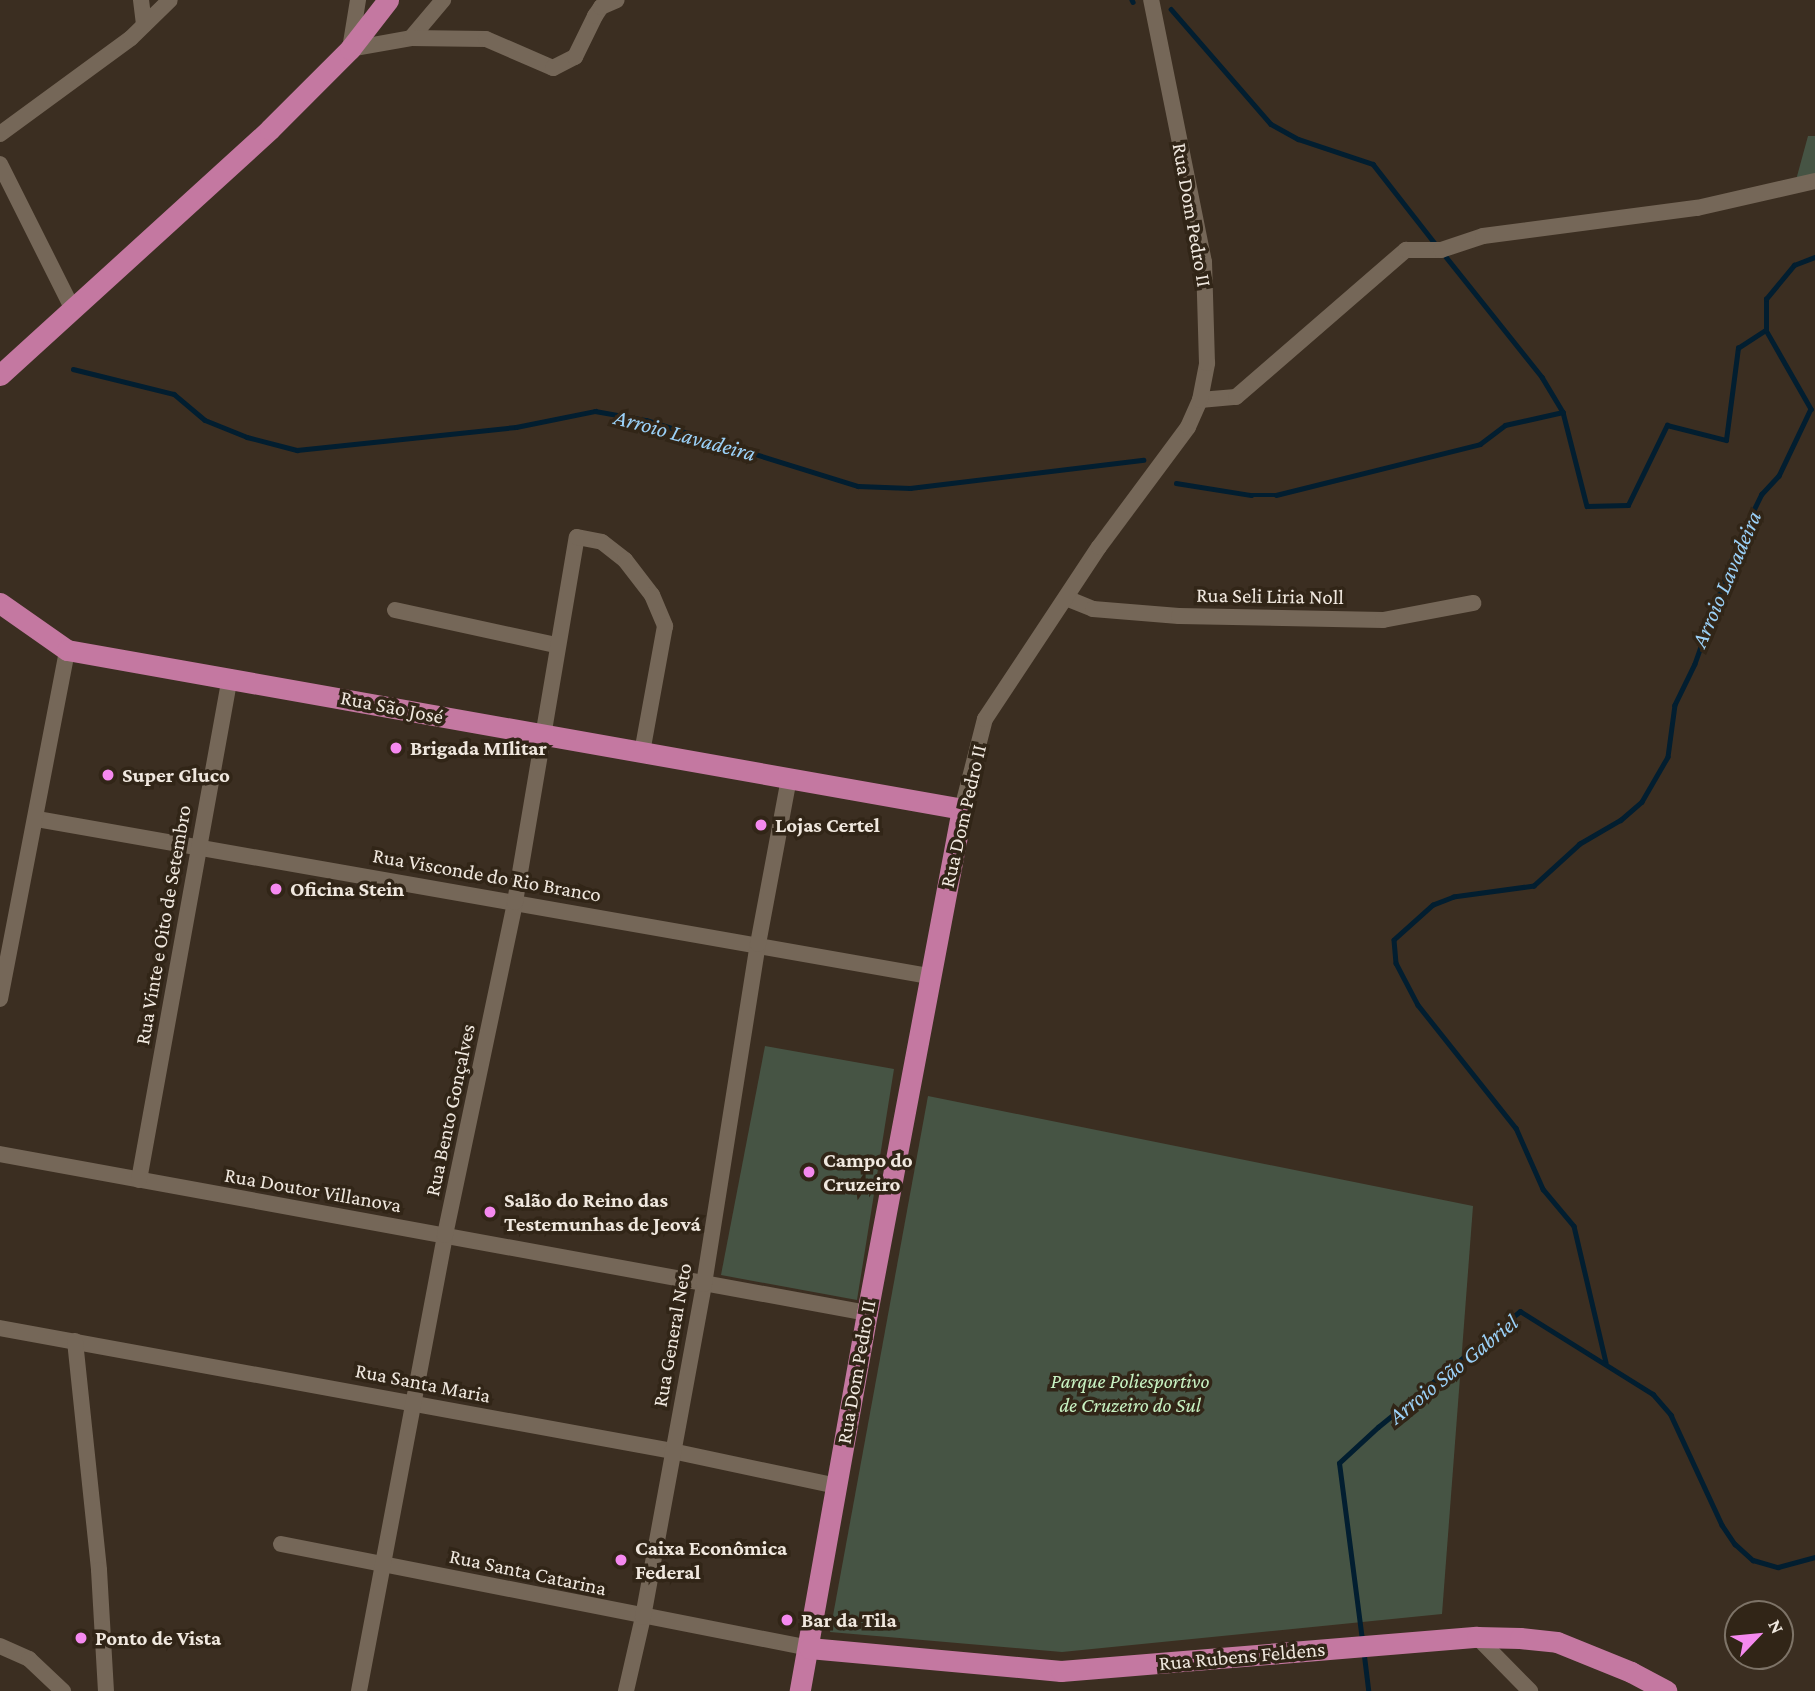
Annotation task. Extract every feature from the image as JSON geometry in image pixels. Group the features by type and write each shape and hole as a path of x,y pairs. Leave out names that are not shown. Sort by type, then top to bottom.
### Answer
{"main road":[{"path":"4,374 271,129 350,49 388,0"},
{"name":"Rua São José","path":"0,603 67,650 962,809"},
{"name":"Rua Dom Pedro II","path":"800,1691 867,1313 962,809"},
{"name":"Rua Rubens Feldens","path":"809,1647 1051,1671 1477,1637 1557,1642 1631,1672 1666,1691"}],"street":[{"path":"141,0 144,25"},
{"path":"0,134 144,25 170,0"},
{"path":"358,0 350,49 411,38 486,39 553,68 575,57 601,7 617,0"},
{"path":"411,38 443,0"},
{"name":"Rua Dom Pedro II","path":"962,809 985,719 1099,547 1188,427 1200,401 1207,363 1204,262 1152,0"},
{"path":"0,164 73,310"},
{"path":"1200,401 1236,397 1406,250 1441,250 1483,236 1697,208 1812,182"},
{"name":"Rua Bento Gonçalves","path":"359,1691 445,1236 515,902 556,645 577,537 602,541 625,561 652,595 665,626 642,753"},
{"name":"Rua Seli Liria Noll","path":"1066,598 1093,609 1179,615 1383,620 1473,603"},
{"path":"395,610 556,645"},
{"path":"0,999 5,953 37,819 67,650"},
{"name":"Rua Vinte e Oito de Setembro","path":"139,1180 230,677"},
{"name":"Rua General Neto","path":"626,1691 643,1616 704,1284 758,944 789,778"},
{"name":"Rua Visconde do Rio Branco","path":"37,819 199,845 929,976"},
{"name":"Rua Doutor Villanova","path":"0,1154 867,1313"},
{"name":"Rua Santa Maria","path":"0,1328 672,1451 836,1486"},
{"path":"75,1341 99,1570 106,1691"},
{"name":"Rua Santa Catarina","path":"281,1544 809,1647"},
{"path":"1477,1637 1530,1691"},
{"path":"0,1646 29,1659 63,1691"}],"green space":[{"path":"1808,136 1815,136 1815,175 1796,180"},
{"name":"Campo do Cruzeiro","path":"765,1046 894,1069 857,1300 721,1275"},
{"name":"Parque Poliesportivo de Cruzeiro do Sul","path":"928,1096 1473,1206 1442,1614 1062,1652 830,1632"}],"waterway":[{"path":"1171,9 1271,124 1298,139 1373,164 1437,246"},
{"name":"Arroio Lavadeira","path":"1443,253 1542,377 1563,412 1587,506 1628,505 1667,425 1726,440 1738,348 1766,330 1811,409 1779,476 1762,494 1738,543 1695,664 1675,705 1668,757 1642,802 1621,820 1580,844 1534,886 1454,897 1433,905 1394,940 1396,963 1418,1005 1516,1128 1543,1189 1574,1226 1606,1362"},
{"path":"1766,330 1766,299 1794,265 1815,257"},
{"name":"Arroio Lavadeira","path":"73,369 174,394 205,420 247,437 297,450 516,427 595,411 646,420 858,486 910,488 1143,460"},
{"name":"Arroio Lavadeira","path":"1176,483 1251,495 1276,495 1480,444 1505,425 1563,412"},
{"name":"Arroio São Gabriel","path":"1362,1640 1339,1463 1378,1427 1520,1311 1653,1394 1671,1415 1722,1525 1735,1544 1753,1560 1778,1567 1815,1557"},
{"name":"Arroio São Gabriel","path":"1364,1652 1369,1691"}],"place":[{"name":"Brigada MIlitar","path":"396,748"},
{"name":"Super Gluco","path":"108,775"},
{"name":"Lojas Certel","path":"761,825"},
{"name":"Oficina Stein","path":"276,889"},
{"name":"Campo do Cruzeiro","path":"809,1172"},
{"name":"Salão do Reino das Testemunhas de Jeová","path":"490,1212"},
{"name":"Caixa Econômica Federal","path":"621,1560"},
{"name":"Bar da Tila","path":"787,1620"},
{"name":"Ponto de Vista","path":"81,1638"}]}
